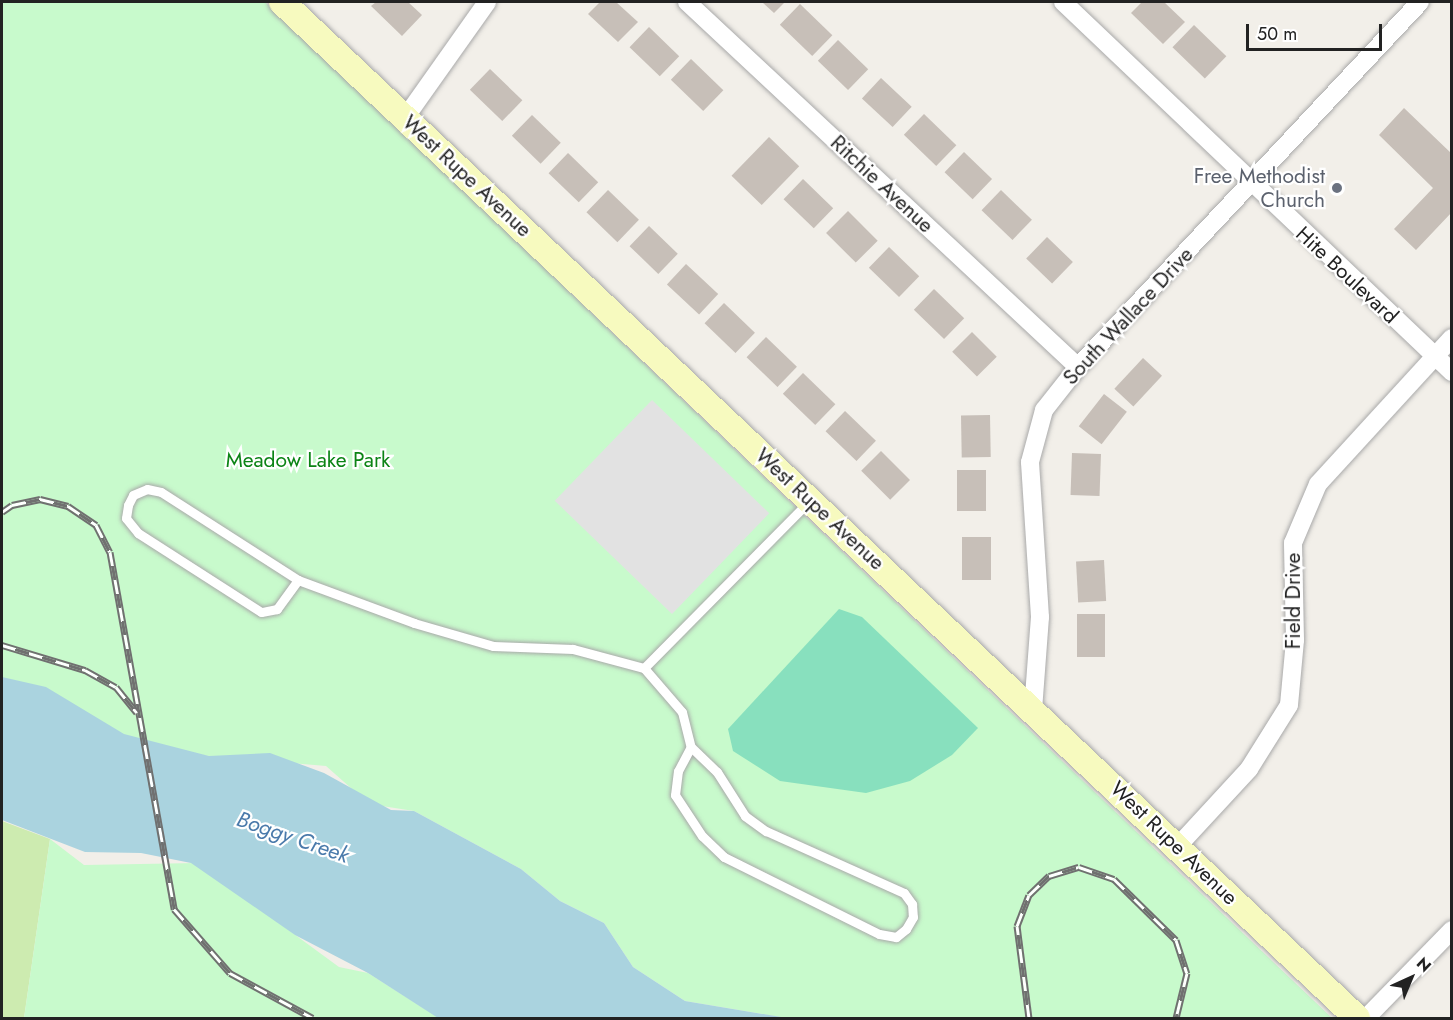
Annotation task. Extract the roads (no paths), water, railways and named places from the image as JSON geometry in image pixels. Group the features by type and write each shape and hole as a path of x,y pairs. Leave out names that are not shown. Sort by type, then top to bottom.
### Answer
{"street":[{"name":"West Rupe Avenue","path":"282,2 1178,846 1357,1018"},
{"path":"405,118 487,2"},
{"name":"Ritchie Avenue","path":"687,2 1077,367"},
{"name":"South Wallace Drive","path":"1033,710 1040,617 1030,462 1044,410 1077,367 1252,186 1420,2"},
{"name":"Hite Boulevard","path":"1071,4 1252,186 1452,372"},
{"name":"Field Drive","path":"1178,846 1250,768 1289,705 1295,640 1293,543 1318,484 1452,338"},
{"path":"1366,1018 1452,930"}],"lane":[{"path":"298,580 277,609 261,612 138,533 126,518 128,505 133,495 147,489 161,492 298,580 414,623 493,646 573,649 644,668 682,712 691,747 717,772 746,816 766,831 904,893 912,904 913,916 906,929 896,937 879,934 723,857 702,836 675,795 678,771 691,747"},
{"path":"644,668 810,500"}],"water":[{"name":"Boggy Creek","path":"2,677 46,687 124,734 209,756 270,753 324,773 391,810 414,811 521,869 560,901 604,923 633,967 685,1001 787,1018 438,1018 368,973 295,935 191,863 141,853 85,852 2,820"}],"railway":[{"path":"2,512 12,505 40,499 68,506 96,525 110,552 174,909 230,973 313,1018"},
{"path":"2,645 85,670 116,687 137,713"},
{"path":"1029,1018 1017,926 1029,895 1049,876 1079,867 1114,879 1176,940 1187,973 1176,1018"}],"place":[{"name":"Free Methodist Church","path":"1337,188"}],"park label":[{"name":"Meadow Lake Park","path":"308,460"}]}
